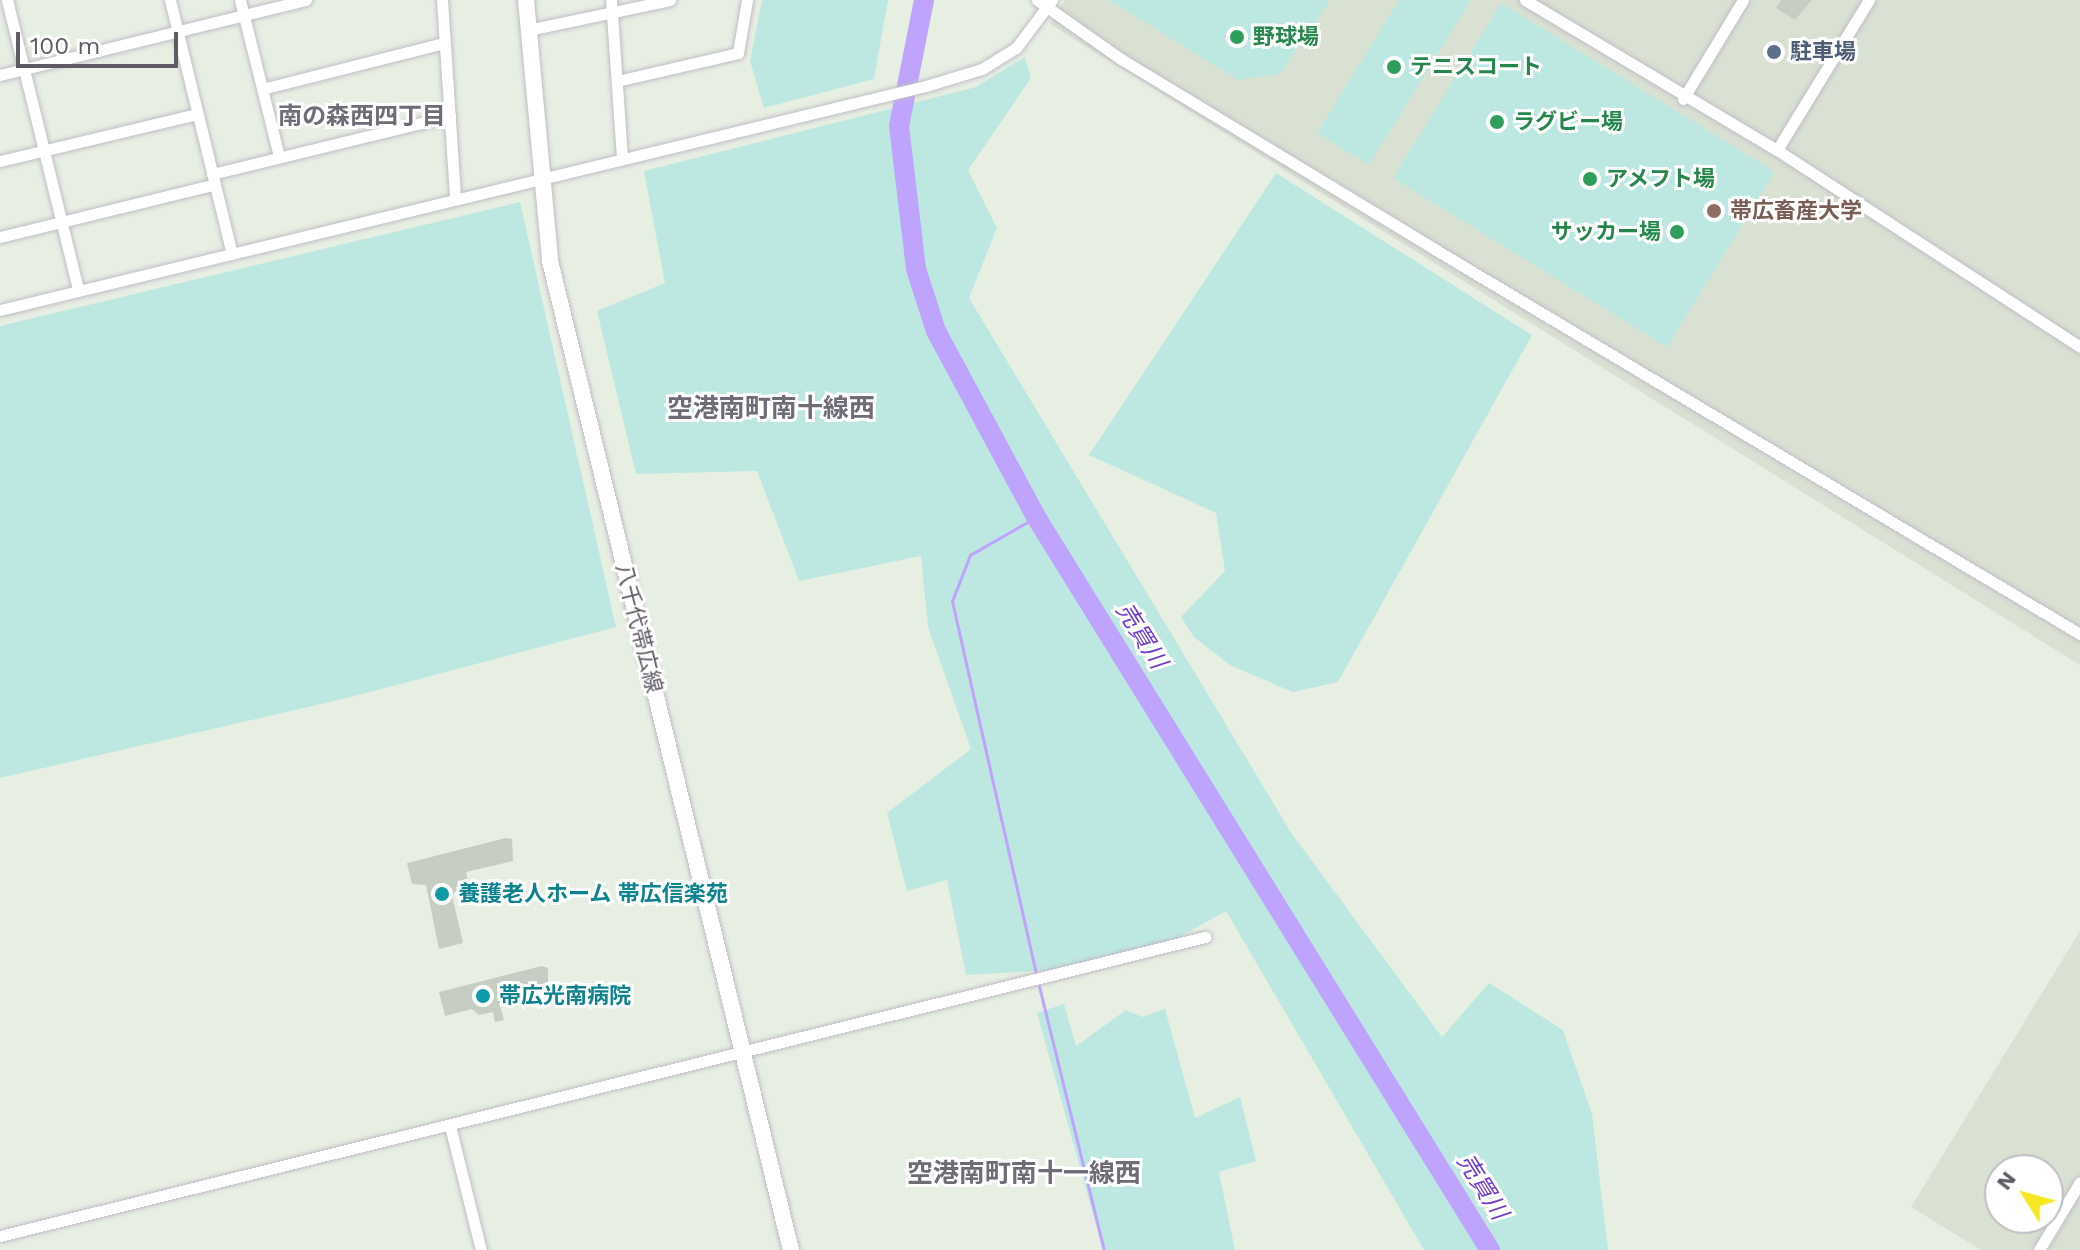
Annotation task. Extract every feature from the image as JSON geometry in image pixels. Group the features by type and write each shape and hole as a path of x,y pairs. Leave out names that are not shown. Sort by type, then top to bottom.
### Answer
{"main road":[{"name":"八千代帯広線","path":"526,0 538,178 553,277 791,1250"}],"street":[{"path":"4,0 25,69 78,290"},
{"path":"170,0 232,254"},
{"path":"240,0 279,156"},
{"path":"0,75 306,0"},
{"path":"442,0 455,198"},
{"path":"528,30 612,6 670,0"},
{"path":"617,81 738,53 747,0"},
{"path":"1037,0 1050,4 1422,242 2080,634"},
{"path":"1525,0 1683,99 1777,150 2080,347"},
{"path":"1683,99 1743,0"},
{"path":"1777,150 1869,0"},
{"path":"0,310 929,85 1000,59 1026,39 1050,4"},
{"path":"612,6 622,157"},
{"path":"262,89 444,43"},
{"path":"0,161 197,114"},
{"path":"0,237 213,179 279,156 450,116"},
{"path":"0,1236 743,1055 1205,937"},
{"path":"450,1126 481,1250"},
{"path":"2039,1250 2080,1182"}],"shaded area":[{"path":"762,0 888,0 874,79 764,108 750,61"},
{"name":"帯広畜産大学","path":"1065,0 2080,0 2080,665 1050,24"},
{"name":"野球場","path":"1109,0 1330,0 1280,74 1238,80"},
{"name":"テニスコート","path":"1399,0 1471,0 1369,165 1317,133"},
{"path":"1501,3 1775,172 1667,347 1393,178"},
{"path":"1025,57 1031,78 968,170 997,228 969,298 1292,834 1442,1037 1489,983 1563,1030 1592,1114 1608,1250 1424,1250 1226,911 1172,941 1051,970 966,975 947,880 907,891 887,813 971,749 928,627 921,556 799,581 757,471 636,474 597,311 665,283 644,171 976,87"},
{"path":"1276,173 1532,335 1338,682 1293,692 1230,665 1194,637 1181,617 1225,571 1216,513 1089,455"},
{"path":"520,202 616,627 351,697 0,778 0,326"},
{"path":"2080,931 2080,1250 1981,1250 1911,1207"},
{"path":"1064,1004 1076,1046 1126,1010 1142,1017 1165,1009 1195,1118 1240,1097 1256,1161 1219,1172 1235,1250 1103,1250 1037,1013"}],"building":[{"path":"1781,0 1812,0 1795,20 1776,8"},
{"name":"養護老人ホーム 帯広信楽苑","path":"512,839 513,861 466,872 468,882 452,895 463,943 439,949 426,885 412,884 407,863"},
{"name":"帯広光南病院","path":"542,966 548,968 548,990 499,1003 504,1020 495,1022 493,1012 479,1015 472,1009 445,1016 439,992"}],"waterway":[{"name":"売買川","path":"924,0 899,126 916,269 936,331 1036,517 1490,1250"},
{"path":"1036,517 970,555 952,601 1036,974"},
{"path":"1038,982 1104,1250"}],"place":[{"name":"野球場","path":"1237,37"},
{"name":"駐車場","path":"1774,52"},
{"name":"テニスコート","path":"1394,67"},
{"name":"ラグビー場","path":"1497,122"},
{"name":"アメフト場","path":"1590,179"},
{"name":"帯広畜産大学","path":"1714,211"},
{"name":"サッカー場","path":"1677,232"},
{"name":"養護老人ホーム 帯広信楽苑","path":"442,894"},
{"name":"帯広光南病院","path":"483,996"}],"district":[{"name":"南の森西四丁目","path":"362,117"},
{"name":"空港南町南十線西","path":"771,409"},
{"name":"空港南町南十一線西","path":"1024,1174"}]}
